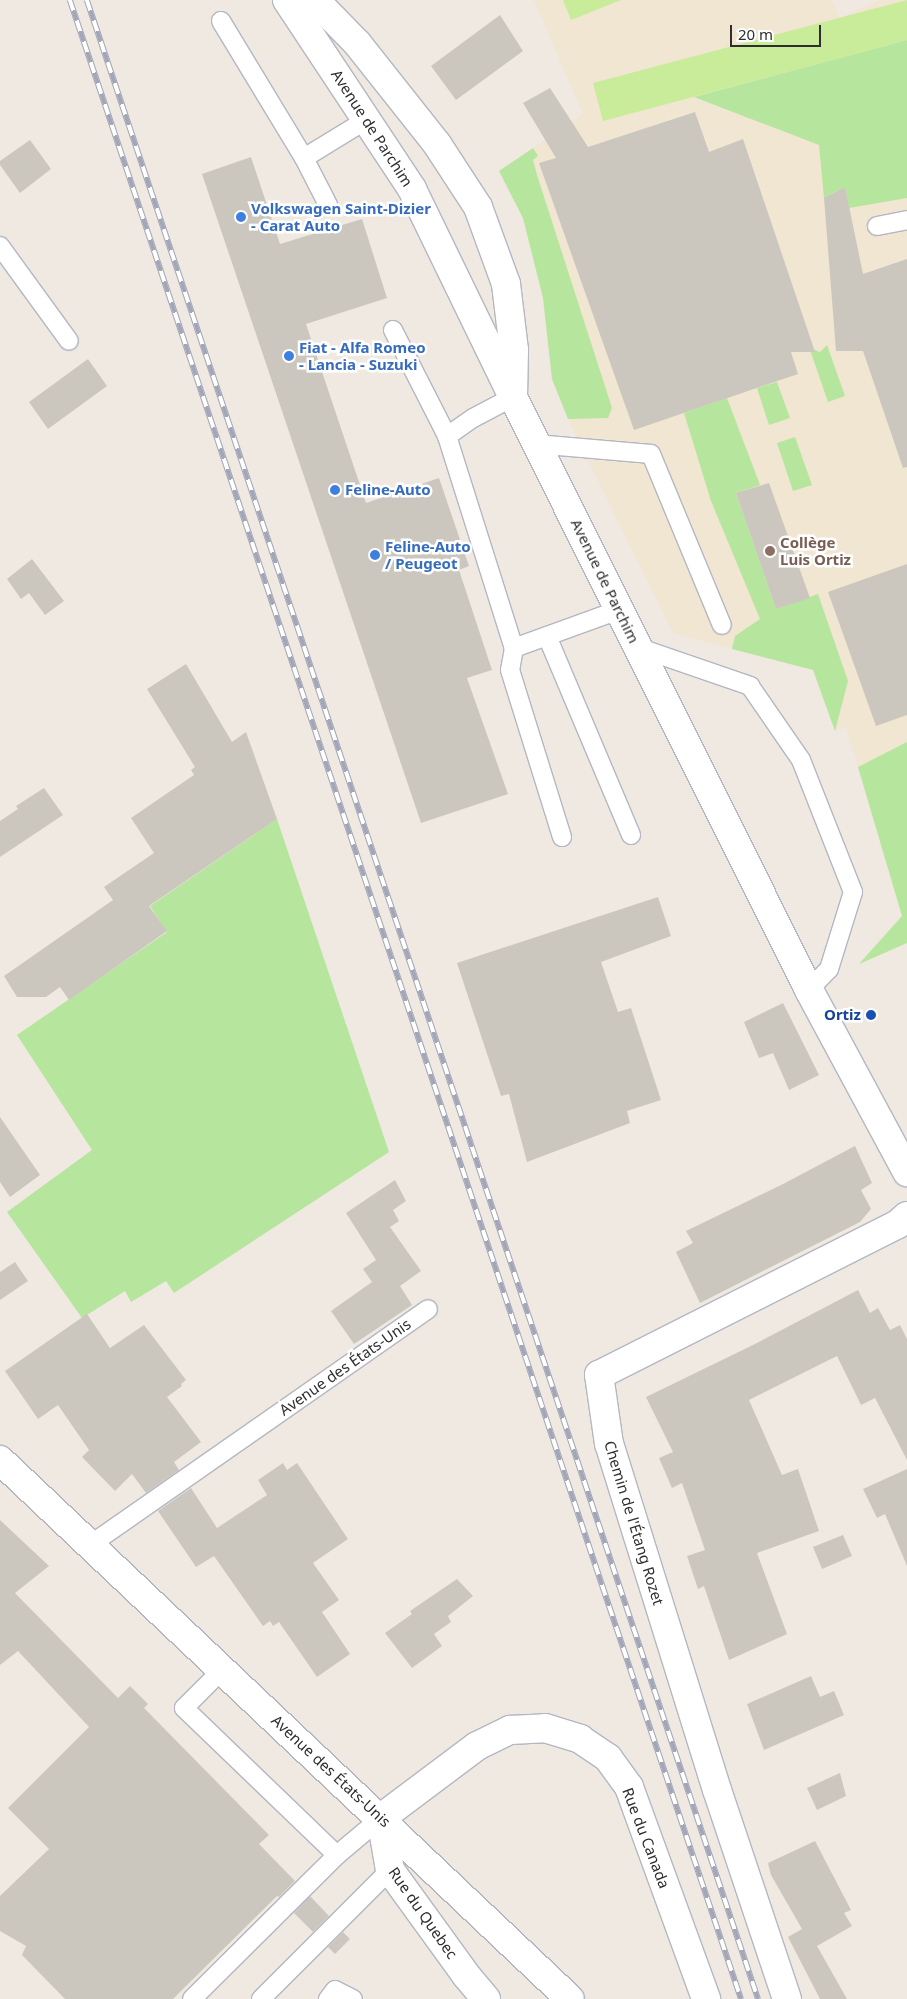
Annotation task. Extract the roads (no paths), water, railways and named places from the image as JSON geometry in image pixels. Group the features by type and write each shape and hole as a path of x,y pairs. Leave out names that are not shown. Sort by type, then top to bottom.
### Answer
{"street":[{"name":"Avenue de Parchim","path":"287,0 412,189 536,444 809,990 907,1172"},
{"path":"315,0 357,43 437,144 478,207 506,284 514,350 513,397"},
{"name":"Chemin de l'Étang Rozet","path":"787,1999 717,1790 609,1444 599,1375 898,1224 907,1216"},
{"name":"Avenue des États-Unis","path":"0,1460 381,1818 570,1999"},
{"name":"Rue du Canada","path":"381,1818 477,1746 510,1730 544,1728 580,1739 608,1758 629,1788 706,1999"},
{"name":"Rue du Quebec","path":"381,1818 390,1870 466,1976 486,1999"}],"lane":[{"path":"221,21 304,158 328,205"},
{"path":"304,158 366,120"},
{"path":"877,226 907,220"},
{"path":"0,246 69,341"},
{"path":"393,330 447,436 514,648 510,670 562,837"},
{"path":"447,436 473,418 513,397"},
{"path":"536,444 651,454 722,625"},
{"path":"514,648 619,610"},
{"path":"547,636 631,835"},
{"path":"637,647 750,686 801,760 853,892 828,968 809,990"},
{"name":"Avenue des États-Unis","path":"90,1545 428,1309"},
{"path":"223,1669 184,1708 337,1855"},
{"path":"192,1999 337,1855 381,1818"},
{"path":"261,1999 390,1870"},
{"path":"328,1999 335,1990 353,1999"}],"railway":[{"path":"70,0 741,1999"},
{"path":"87,0 758,1999"}],"place":[{"name":"Volkswagen Saint-Dizier - Carat Auto","path":"241,217"},
{"name":"Fiat - Alfa Romeo - Lancia - Suzuki","path":"289,356"},
{"name":"Feline-Auto","path":"335,490"},
{"name":"Collège Luis Ortiz","path":"770,551"},
{"name":"Feline-Auto / Peugeot","path":"375,555"},
{"name":"Ortiz","path":"871,1015"}]}
